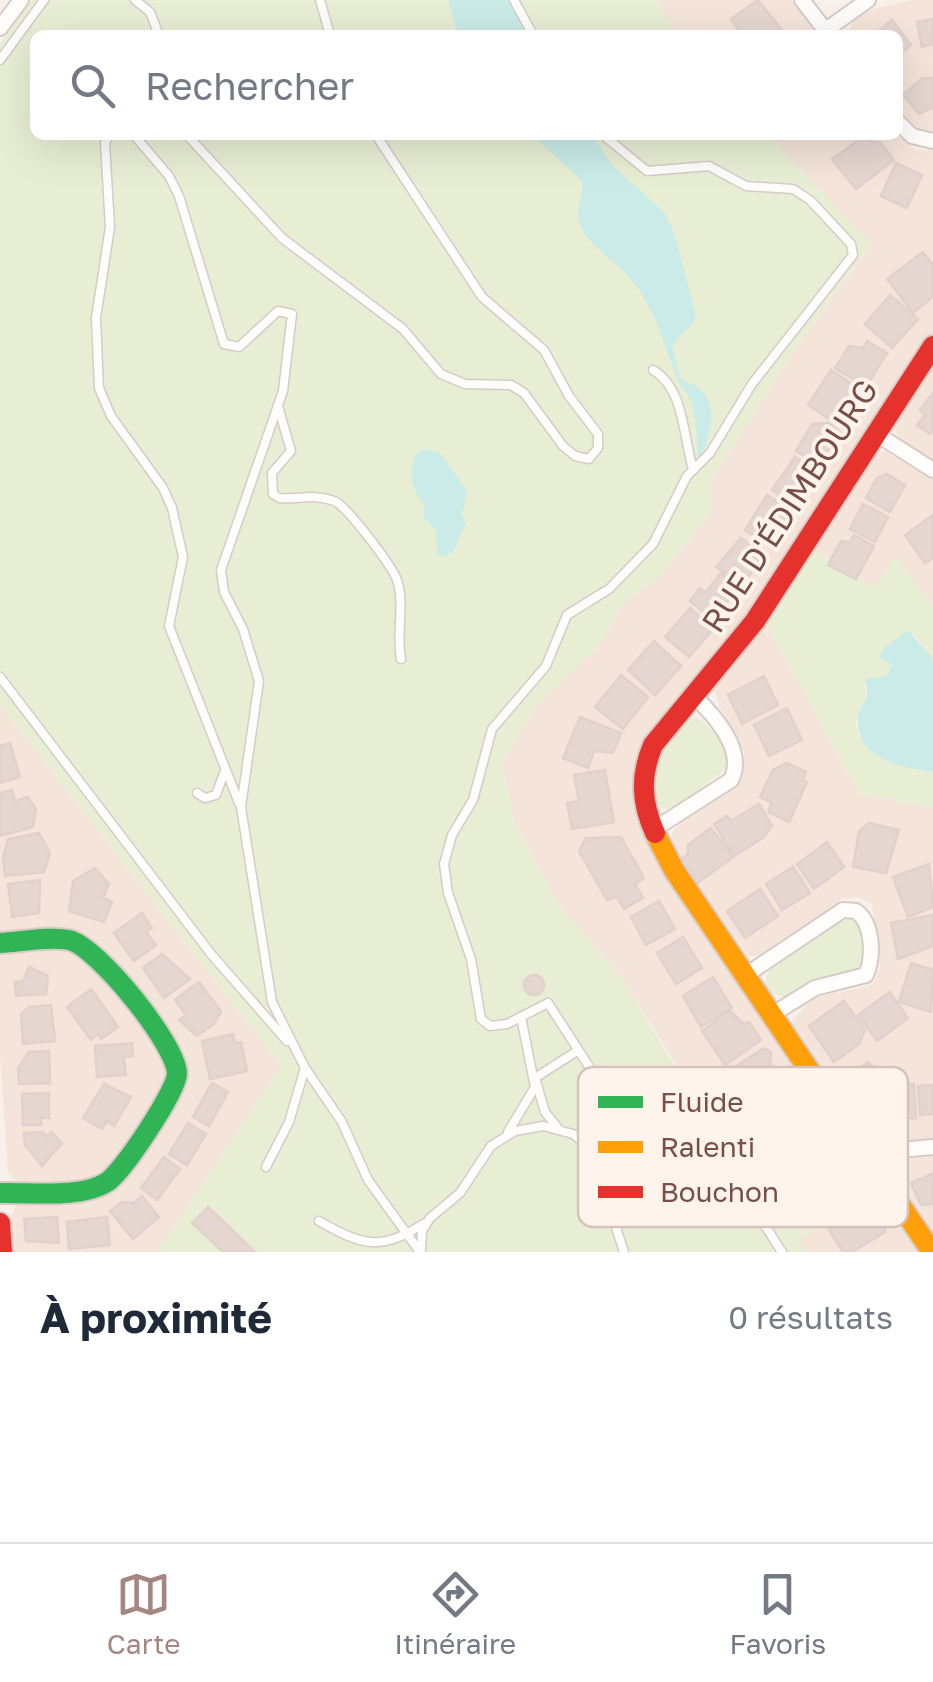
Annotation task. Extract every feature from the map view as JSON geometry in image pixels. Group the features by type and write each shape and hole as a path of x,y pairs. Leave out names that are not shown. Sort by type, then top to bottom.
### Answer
{"street":[{"path":"0,28 20,0"},
{"path":"802,0 826,30"},
{"path":"832,30 868,0"},
{"path":"903,127 912,136 933,141"},
{"name":"RUE D'ÉDIMBOURG","path":"809,1067 674,870 653,830 642,791 646,760 664,729 771,598 933,346"},
{"path":"875,433 933,470"},
{"path":"653,830 730,780 735,772 730,742 694,696"},
{"path":"746,975 843,910 862,914 868,927 871,960 866,975 815,988 772,1014"},
{"path":"0,944 69,940 93,951 170,1048 177,1072 173,1092 108,1182 86,1189 0,1193"},
{"path":"908,1149 933,1147"},
{"name":"RUE D'ÉDIMBOURG","path":"908,1214 932,1252"},
{"path":"0,1224 2,1252"}],"lane":[{"path":"0,60 44,0"},
{"path":"135,0 150,12 157,30"},
{"path":"320,0 329,30"},
{"path":"514,0 530,30"},
{"path":"106,140 109,248 96,318 99,388 111,416 163,488 172,508 183,557 169,626 241,807"},
{"path":"138,140 169,176 179,196 224,344 238,347 278,311 292,314 286,376 278,406 222,570 224,592 243,629 259,681 241,807 267,981 277,1018 342,1122 376,1195 420,1252"},
{"path":"192,140 282,238 403,329 441,374 465,384 501,382 524,393 564,446 575,456 589,459 598,448 598,434 570,396 544,350 511,326 482,297 379,140"},
{"path":"588,1067 548,1002 496,1026 480,1019 467,944 444,878 446,852 473,800 492,729 546,666 567,615 609,589 653,544 693,469 710,453 752,384 826,285 852,259 853,248 810,200 792,189 746,186 709,166 647,171 609,140"},
{"path":"652,370 668,384 674,398 693,469"},
{"path":"278,406 291,451 272,473 273,494 279,498 302,495 333,501 356,518 396,578 401,659"},
{"path":"0,677 222,968 294,1048"},
{"path":"197,793 205,798 216,794 224,771"},
{"path":"521,1017 545,1112 561,1130 578,1141"},
{"path":"357,1242 390,1244 408,1236 460,1193 482,1156 532,1098 535,1078 577,1051"},
{"path":"266,1167 288,1122 305,1068"},
{"path":"502,1137 529,1127 561,1130"},
{"path":"420,1252 422,1231 430,1218"},
{"path":"320,1221 376,1252"},
{"path":"616,1227 624,1252"},
{"path":"762,1227 782,1252"}],"shaded area":[{"path":"656,0 791,0 814,30 675,30"},
{"path":"933,0 933,131 912,126 903,115 903,30 850,30 868,10"},
{"path":"773,140 903,140 914,149 933,150 933,335 908,365 789,557 634,787 807,1067 678,1067 620,975 558,904 514,822 502,762 539,702 598,648 622,604 657,579 713,510 713,479 721,465 797,346 871,245"},
{"path":"933,359 933,460 902,441 893,428"},
{"path":"885,451 933,480 933,605 895,557 876,588 813,550 871,456"},
{"path":"765,622 859,794 933,808 933,1138 908,1140 908,1067 820,1067 791,1023 813,998 873,985 880,968 872,904 859,897 843,899 762,955 749,957 671,847 672,832 678,826 742,778 744,752 723,718 714,688"},
{"path":"0,705 281,1066 157,1252 13,1252 11,1218 16,1205 117,1186 182,1093 186,1072 179,1049 100,947 0,934"},
{"path":"68,947 83,952 164,1053 169,1081 113,1168 96,1179 23,1185 8,1173 0,1054 0,955"},
{"path":"933,1155 933,1232 908,1193 908,1158"},
{"path":"788,1227 907,1227 922,1252 806,1252"}],"green space":[{"path":"32,0 656,0 675,30 30,30 30,140 773,140 871,244 797,346 721,465 713,479 713,510 657,579 622,604 598,648 539,702 502,762 514,822 558,904 620,975 676,1067 578,1067 578,1227 819,1227 799,1240 806,1252 157,1252 281,1066 0,705 0,44"},
{"path":"813,550 875,587 895,556 933,605 933,659 913,633 888,661 892,664 887,677 864,686 867,698 858,715 857,729 873,751 887,759 933,772 933,808 859,794 765,622"},
{"path":"696,718 719,738 727,768 677,807 664,809 651,787 656,757 673,731"},
{"path":"851,919 859,925 863,943 863,955 855,971 814,979 785,997 772,994 765,984 769,970 841,921"}],"water":[{"path":"448,0 508,0 525,30 457,30"},
{"path":"538,140 595,140 612,165 665,213 675,236 695,312 694,322 672,345 680,378 702,391 710,408 708,437 698,456 691,402 677,379 646,302 631,279 596,247 580,224 582,181"},
{"path":"424,449 440,453 467,491 462,516 466,524 453,551 446,556 437,554 436,530 424,518 424,504 412,480 416,454"},
{"path":"908,630 933,659 933,772 882,758 863,742 859,731 859,713 867,697 866,678 887,676 892,664 879,658 884,648"}],"building":[{"path":"758,0 782,30 739,30 731,19"},
{"path":"933,19 933,44 922,47 917,22"},
{"path":"892,20 900,30 879,30"},
{"path":"903,34 911,45 903,52"},
{"path":"923,78 933,78 933,107 919,114 903,95"},
{"path":"859,140 870,140 881,143 894,160 856,189 832,159"},
{"path":"896,163 922,175 907,208 881,196"},
{"path":"923,252 933,265 933,297 913,313 887,279"},
{"path":"890,295 918,319 892,348 865,324"},
{"path":"867,341 887,353 866,387 835,368 849,346 863,348"},
{"path":"831,370 864,392 841,427 808,405"},
{"path":"933,393 930,434 917,425 925,415 920,410"},
{"path":"829,423 842,434 817,463 796,451 812,424"},
{"path":"795,457 817,472 794,505 772,490"},
{"path":"887,474 905,485 890,512 866,498 877,478"},
{"path":"767,495 793,511 770,546 745,530"},
{"path":"863,504 888,517 875,542 850,529"},
{"path":"933,515 933,558 925,563 905,535"},
{"path":"854,535 874,546 856,579 828,565 841,541 850,542"},
{"path":"741,538 764,554 743,585 716,567"},
{"path":"721,573 739,587 712,619 690,601 700,588 706,592"},
{"path":"690,608 713,629 689,657 665,637"},
{"path":"654,641 681,666 655,695 628,670"},
{"path":"621,675 648,697 623,729 595,707"},
{"path":"764,676 778,705 742,724 728,695"},
{"path":"787,708 802,740 769,756 754,725"},
{"path":"580,717 621,733 613,753 594,751 588,768 563,758"},
{"path":"10,743 20,777 0,783 0,746"},
{"path":"787,763 806,772 803,780 807,782 789,822 768,812 772,803 760,797 773,770"},
{"path":"605,770 614,822 572,829 567,803 579,801 574,775"},
{"path":"12,790 15,801 28,797 36,809 33,827 0,836 0,793"},
{"path":"759,804 772,826 764,837 734,856 714,824 727,816 731,821"},
{"path":"869,823 899,830 886,873 853,867 859,831"},
{"path":"711,828 733,857 696,884 679,861 688,854 688,845"},
{"path":"39,833 50,853 44,872 5,876 3,858 8,839"},
{"path":"621,837 644,878 635,884 643,898 624,909 617,897 607,900 579,851 586,838"},
{"path":"827,842 844,867 814,889 797,864"},
{"path":"929,864 933,907 908,917 893,877"},
{"path":"793,867 810,893 782,910 766,884"},
{"path":"95,868 109,884 103,898 112,902 104,922 69,911 73,881"},
{"path":"40,880 39,913 12,917 8,884"},
{"path":"760,889 778,916 745,938 727,911"},
{"path":"659,901 675,929 646,945 631,917"},
{"path":"142,913 152,928 146,932 156,945 134,961 114,933"},
{"path":"933,915 933,946 898,959 891,923"},
{"path":"683,937 702,968 676,984 657,953"},
{"path":"162,954 190,979 164,998 143,968"},
{"path":"911,963 933,970 931,1012 899,1002"},
{"path":"29,967 48,976 46,994 16,996 15,982 23,981"},
{"path":"534,975 544,985 534,995 524,985"},
{"path":"713,977 732,1008 701,1027 683,996"},
{"path":"199,982 221,1011 214,1024 197,1036 179,1020 186,1015 175,1000"},
{"path":"91,989 118,1027 101,1039 98,1034 91,1040 67,1007"},
{"path":"890,992 908,1018 877,1041 858,1015"},
{"path":"844,1001 865,1030 859,1044 834,1062 809,1026"},
{"path":"51,1005 55,1041 23,1044 21,1014 29,1007"},
{"path":"730,1011 744,1024 749,1022 761,1040 725,1065 702,1031"},
{"path":"233,1034 235,1043 241,1042 247,1071 210,1079 202,1041"},
{"path":"132,1043 133,1056 124,1057 126,1075 97,1077 95,1046"},
{"path":"764,1048 771,1052 773,1067 735,1067"},
{"path":"49,1051 50,1083 19,1084 18,1068 29,1052"},
{"path":"212,1083 228,1092 209,1126 193,1117"},
{"path":"104,1084 131,1097 114,1126 107,1121 102,1129 83,1118"},
{"path":"908,1084 914,1084 916,1118 908,1118"},
{"path":"933,1085 933,1114 920,1115 918,1086"},
{"path":"49,1093 49,1118 41,1118 41,1125 23,1125 22,1094"},
{"path":"188,1123 206,1134 187,1165 169,1154"},
{"path":"42,1132 47,1137 51,1132 62,1143 42,1166 25,1145 24,1133"},
{"path":"164,1157 180,1169 157,1200 141,1188"},
{"path":"933,1173 933,1204 921,1205 911,1183"},
{"path":"142,1196 159,1217 133,1239 110,1211 122,1202 134,1203"},
{"path":"208,1207 255,1252 223,1252 192,1223"},
{"path":"57,1217 59,1243 26,1241 24,1219"},
{"path":"107,1217 110,1245 69,1249 67,1222"},
{"path":"827,1227 886,1227 885,1232 852,1252 843,1252"}],"traffic: fast":[{"path":"0,943 61,939 82,946 134,998 164,1042 177,1074 147,1131 107,1182 70,1193 0,1193"}],"traffic: slow":[{"path":"655,833 674,870 807,1067"},
{"path":"908,1216 932,1252"}],"traffic: jam":[{"path":"655,833 644,789 653,745 755,621 933,346"},
{"path":"0,1223 2,1252"}]}
